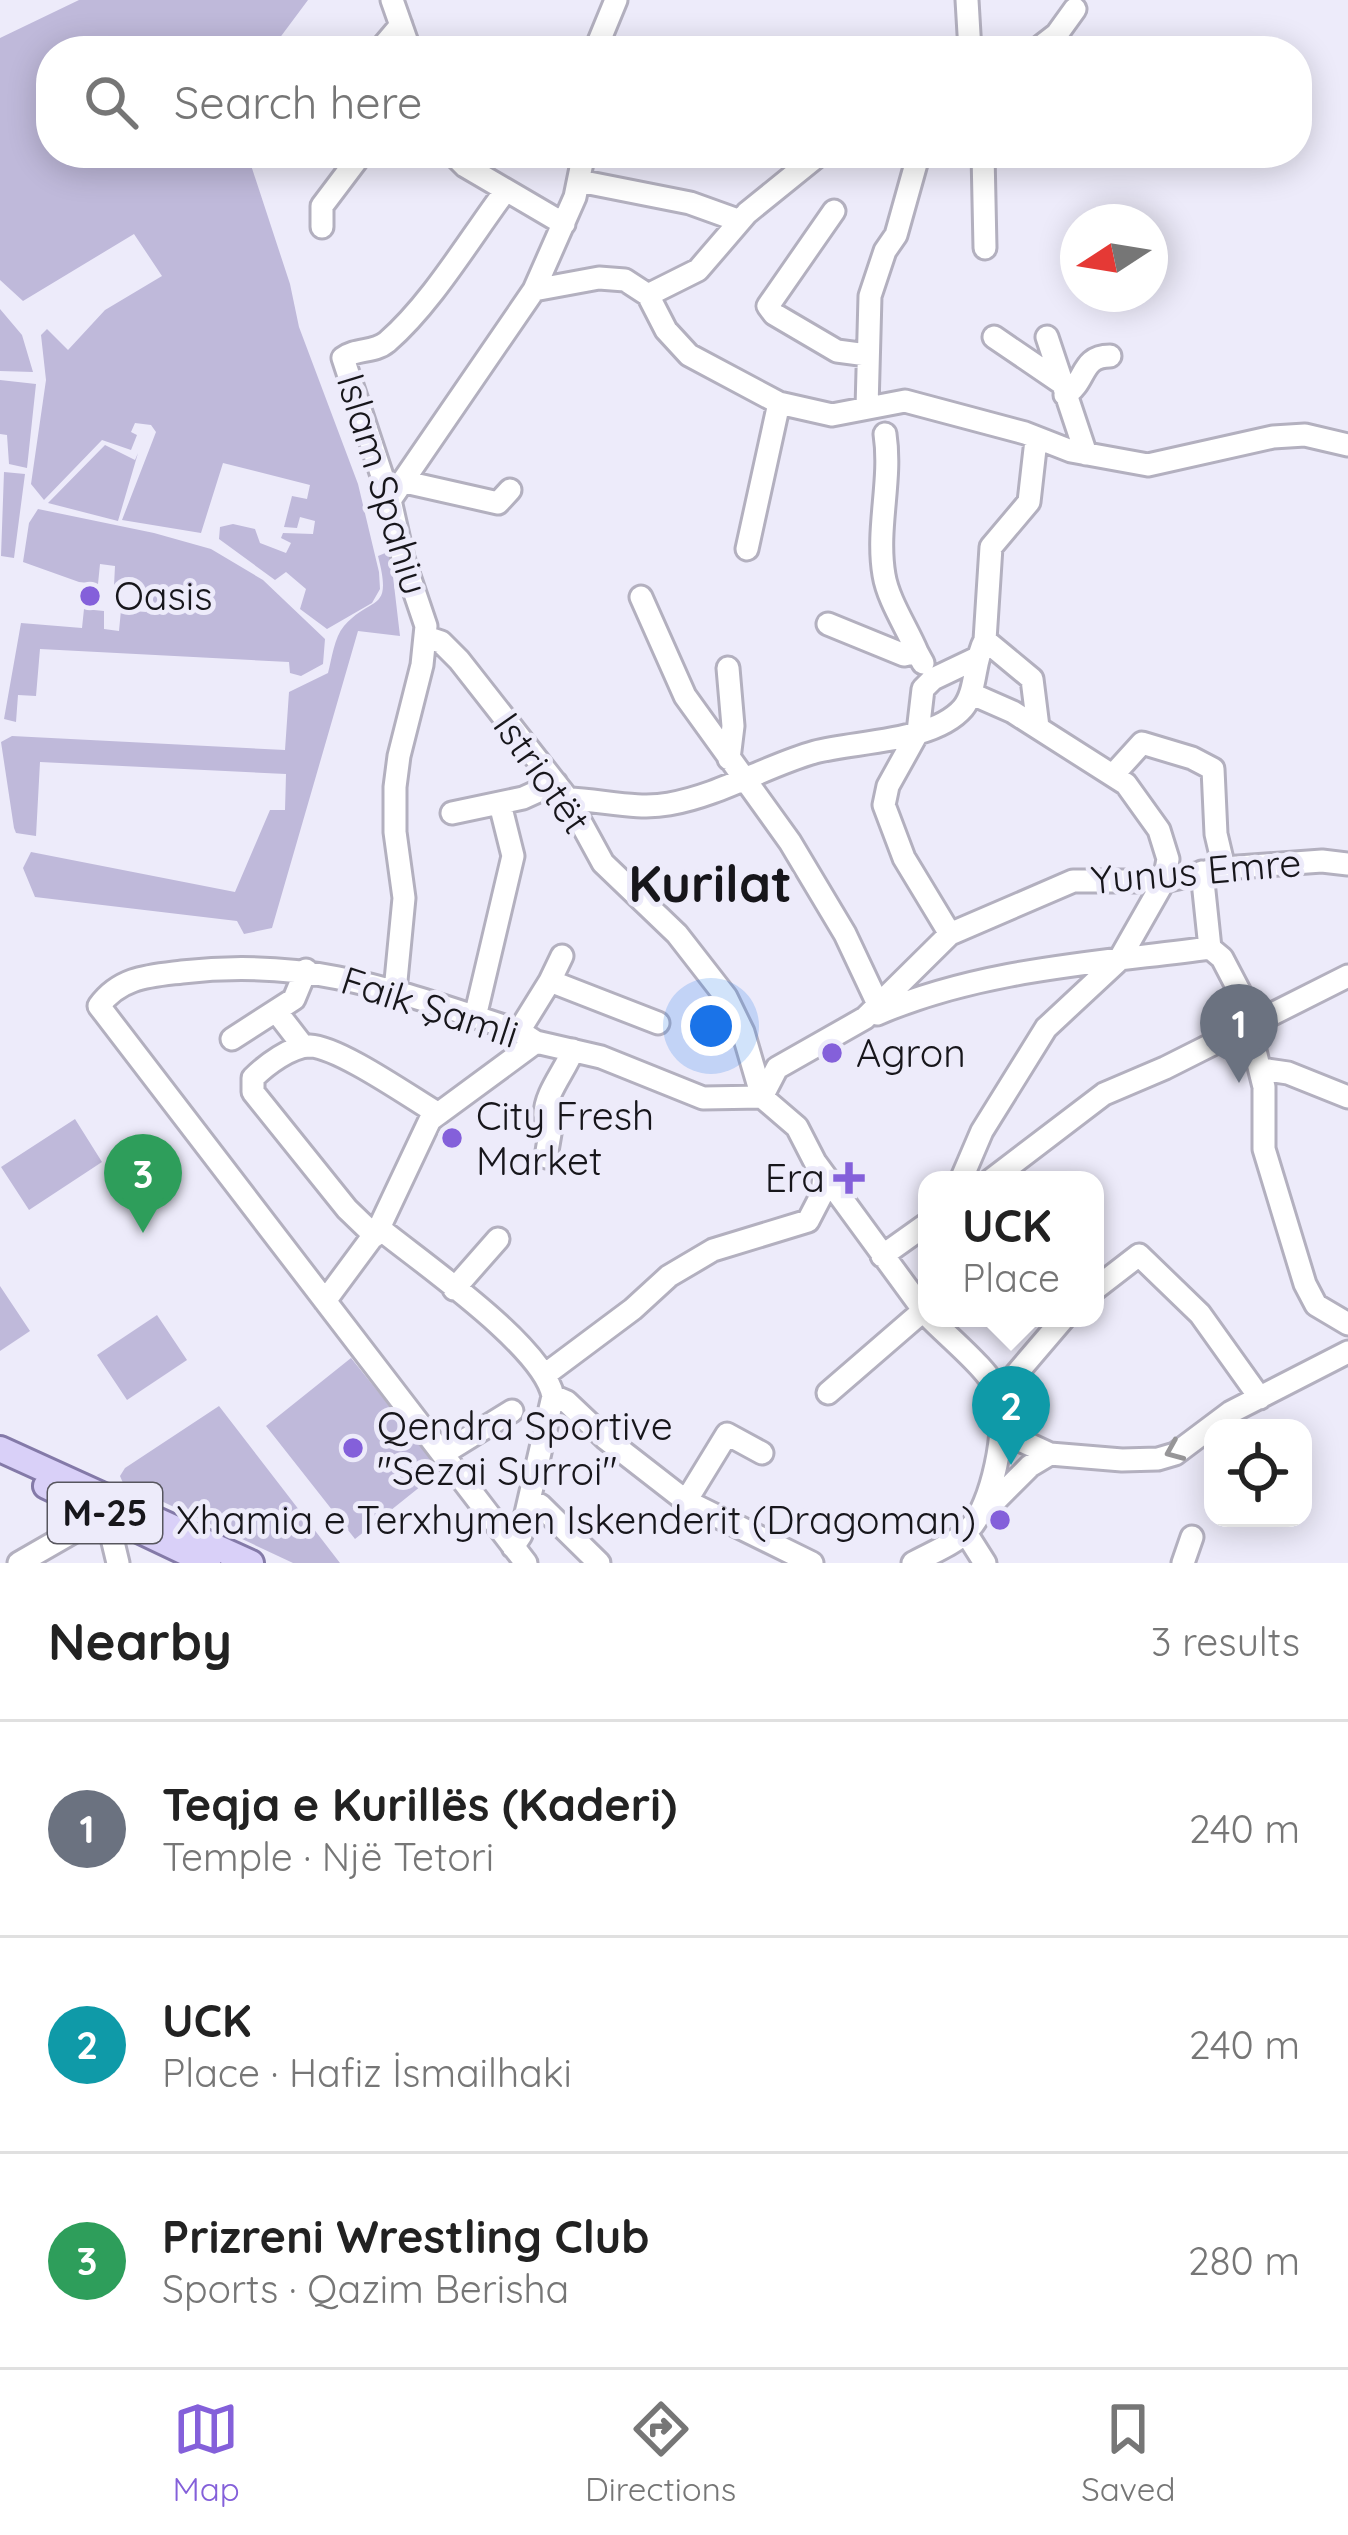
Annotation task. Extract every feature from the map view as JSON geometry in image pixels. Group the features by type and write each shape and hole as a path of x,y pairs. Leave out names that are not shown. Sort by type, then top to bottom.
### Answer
{"main road":[{"name":"M-25","path":"0,1449 109,1506 194,1560"},
{"name":"M-25","path":"0,1466 251,1563"}],"street":[{"path":"392,0 405,36"},
{"path":"602,36 616,0"},
{"path":"967,0 969,36"},
{"path":"1054,36 1075,9"},
{"path":"392,36 401,26"},
{"path":"322,227 322,206 351,168"},
{"path":"469,168 564,224"},
{"path":"510,490 498,503 398,491 534,290 564,224 581,168"},
{"path":"647,295 698,269 740,221 802,168"},
{"path":"867,408 870,296 885,250 896,235 915,168"},
{"path":"983,168 985,248"},
{"path":"579,181 690,202 740,221"},
{"name":"Islam Spahiu","path":"426,637 424,614 403,558 398,491 343,358 385,344 414,313 506,190"},
{"path":"834,211 768,305 774,314 837,350 867,355"},
{"path":"534,290 598,278 625,280 647,295 666,330 689,356 779,404 832,416 905,401 1086,454 1148,465 1273,437 1305,435 1348,445"},
{"path":"994,337 1064,390 1077,388 1087,362 1110,356"},
{"path":"1047,337 1086,454"},
{"path":"747,549 779,404"},
{"path":"885,434 890,466 884,580 933,680"},
{"path":"452,813 562,791 665,805 725,789 801,756 918,732 961,711 972,694 991,547 1029,502 1036,440"},
{"path":"641,597 685,696 746,778 842,928 872,1011 1000,976 1210,947"},
{"path":"828,624 904,655 917,652"},
{"path":"395,991 404,898 395,832 395,787 426,637"},
{"name":"Istriotët","path":"426,637 441,642 459,660 562,791 603,863 677,934 727,997 762,1097"},
{"path":"950,934 896,839 884,805 888,786 918,732 923,689 980,650"},
{"path":"980,650 1032,679 1044,730"},
{"path":"728,668 733,726 729,759"},
{"path":"965,1171 982,1131 1046,1028 1119,960 1164,881 1168,859 1159,830 1126,784 1044,730 972,694"},
{"path":"866,742 882,764 888,786"},
{"path":"1114,775 1142,743 1192,758 1213,770 1216,834 1210,947 1222,958 1253,1025 1263,1076 1264,1149 1305,1284 1316,1305 1348,1324"},
{"path":"475,1017 513,856 500,804"},
{"name":"Yunus Emre","path":"762,1097 776,1068 872,1011 950,934 1073,881 1164,881 1213,870 1322,861 1348,864"},
{"path":"519,1555 325,1301 377,1232 437,1113 527,1036 562,956"},
{"name":"Faik Şamli","path":"325,1301 99,1006 109,993 136,979 214,969 306,970 395,991 703,1097 762,1097"},
{"path":"232,1039 294,999 306,970"},
{"path":"1004,1171 1104,1094 1348,976"},
{"path":"550,981 658,1023"},
{"path":"276,1010 303,1046"},
{"path":"437,1113 323,1048 303,1046 257,1073 251,1082 253,1092 355,1219 454,1289 605,1438 686,1501 812,1563"},
{"path":"546,1157 552,1121 545,1115 545,1101 566,1071 573,1050"},
{"path":"1263,1076 1268,1070 1288,1073 1348,1097"},
{"path":"762,1097 797,1127 824,1176 918,1302"},
{"path":"808,1221 822,1193 824,1176"},
{"path":"519,1555 550,1385 669,1276 738,1240 808,1221 839,1219 875,1247"},
{"path":"875,1247 918,1228"},
{"path":"454,1289 498,1238"},
{"path":"1104,1282 1139,1255 1200,1314 1260,1398"},
{"path":"829,1394 918,1321"},
{"path":"940,1327 992,1381 1000,1405 1024,1442 1050,1454 1158,1459 1174,1454 1231,1412 1348,1352"},
{"path":"982,1514 997,1461 1000,1405 1057,1327"},
{"path":"444,1453 512,1411"},
{"path":"686,1501 727,1434 762,1453"},
{"path":"913,1563 967,1533 1030,1466 1050,1454"},
{"path":"529,1500 540,1505 599,1563"},
{"path":"19,1563 109,1506 118,1563"},
{"path":"967,1533 986,1563"},
{"path":"1183,1563 1192,1537"}],"shaded area":[{"path":"79,0 308,0 281,36 36,36 36,168 252,168 299,327 358,484 379,572 380,589 372,603 327,629 300,609 306,589 286,572 275,580 219,539 220,527 233,524 255,529 260,543 286,553 291,543 281,538 283,533 313,534 315,521 300,517 297,528 284,527 292,496 307,499 310,485 223,463 201,533 122,520 156,432 151,425 135,423 131,432 137,435 131,450 102,440 44,500 31,484 46,380 41,335 47,329 68,350 105,310 162,276 134,234 23,301 0,280 0,38"},
{"path":"0,309 22,335 33,372 0,371"},
{"path":"0,380 36,384 27,468 9,464 7,435 0,434"},
{"path":"105,445 135,460 138,453 118,521 48,503"},
{"path":"4,472 25,474 14,558 1,556"},
{"path":"38,509 211,549 263,580 325,639 323,664 301,676 290,673 289,662 40,649 36,696 18,695 16,722 4,719 21,623 82,628 84,609 104,611 104,629 119,631 121,610 146,612 146,590 114,586 115,566 100,564 98,584 23,562 29,523"},
{"path":"390,551 400,636 358,631 272,928 244,934 237,921 35,897 23,868 31,852 235,892 270,810 285,810 286,774 40,762 36,836 16,833 14,828 1,742 12,736 285,750 289,692 328,673 341,631 381,595 378,556"},
{"path":"75,1119 102,1162 29,1210 1,1167"},
{"path":"0,1286 30,1331 0,1351"},
{"path":"157,1315 187,1360 127,1400 97,1355"},
{"name":"Qendra Sportive \"Sezai Surroi\"","path":"351,1358 441,1470 355,1539 266,1426"},
{"path":"219,1406 340,1563 293,1563 123,1483 120,1476 125,1468"}],"place":[{"name":"Oasis","path":"90,596"},
{"name":"Agron","path":"832,1053"},
{"name":"Teqja e Kurillës (Kaderi)","path":"1239,1083"},
{"name":"City Fresh Market","path":"452,1138"},
{"name":"Era","path":"849,1178"},
{"name":"Prizreni Wrestling Club","path":"143,1233"},
{"name":"Qendra Sportive \"Sezai Surroi\"","path":"353,1448"},
{"name":"UCK","path":"1011,1465"},
{"name":"Xhamia e Terxhymen Iskenderit (Dragoman)","path":"1000,1520"}],"district":[{"name":"Kurilat","path":"710,884"}]}
